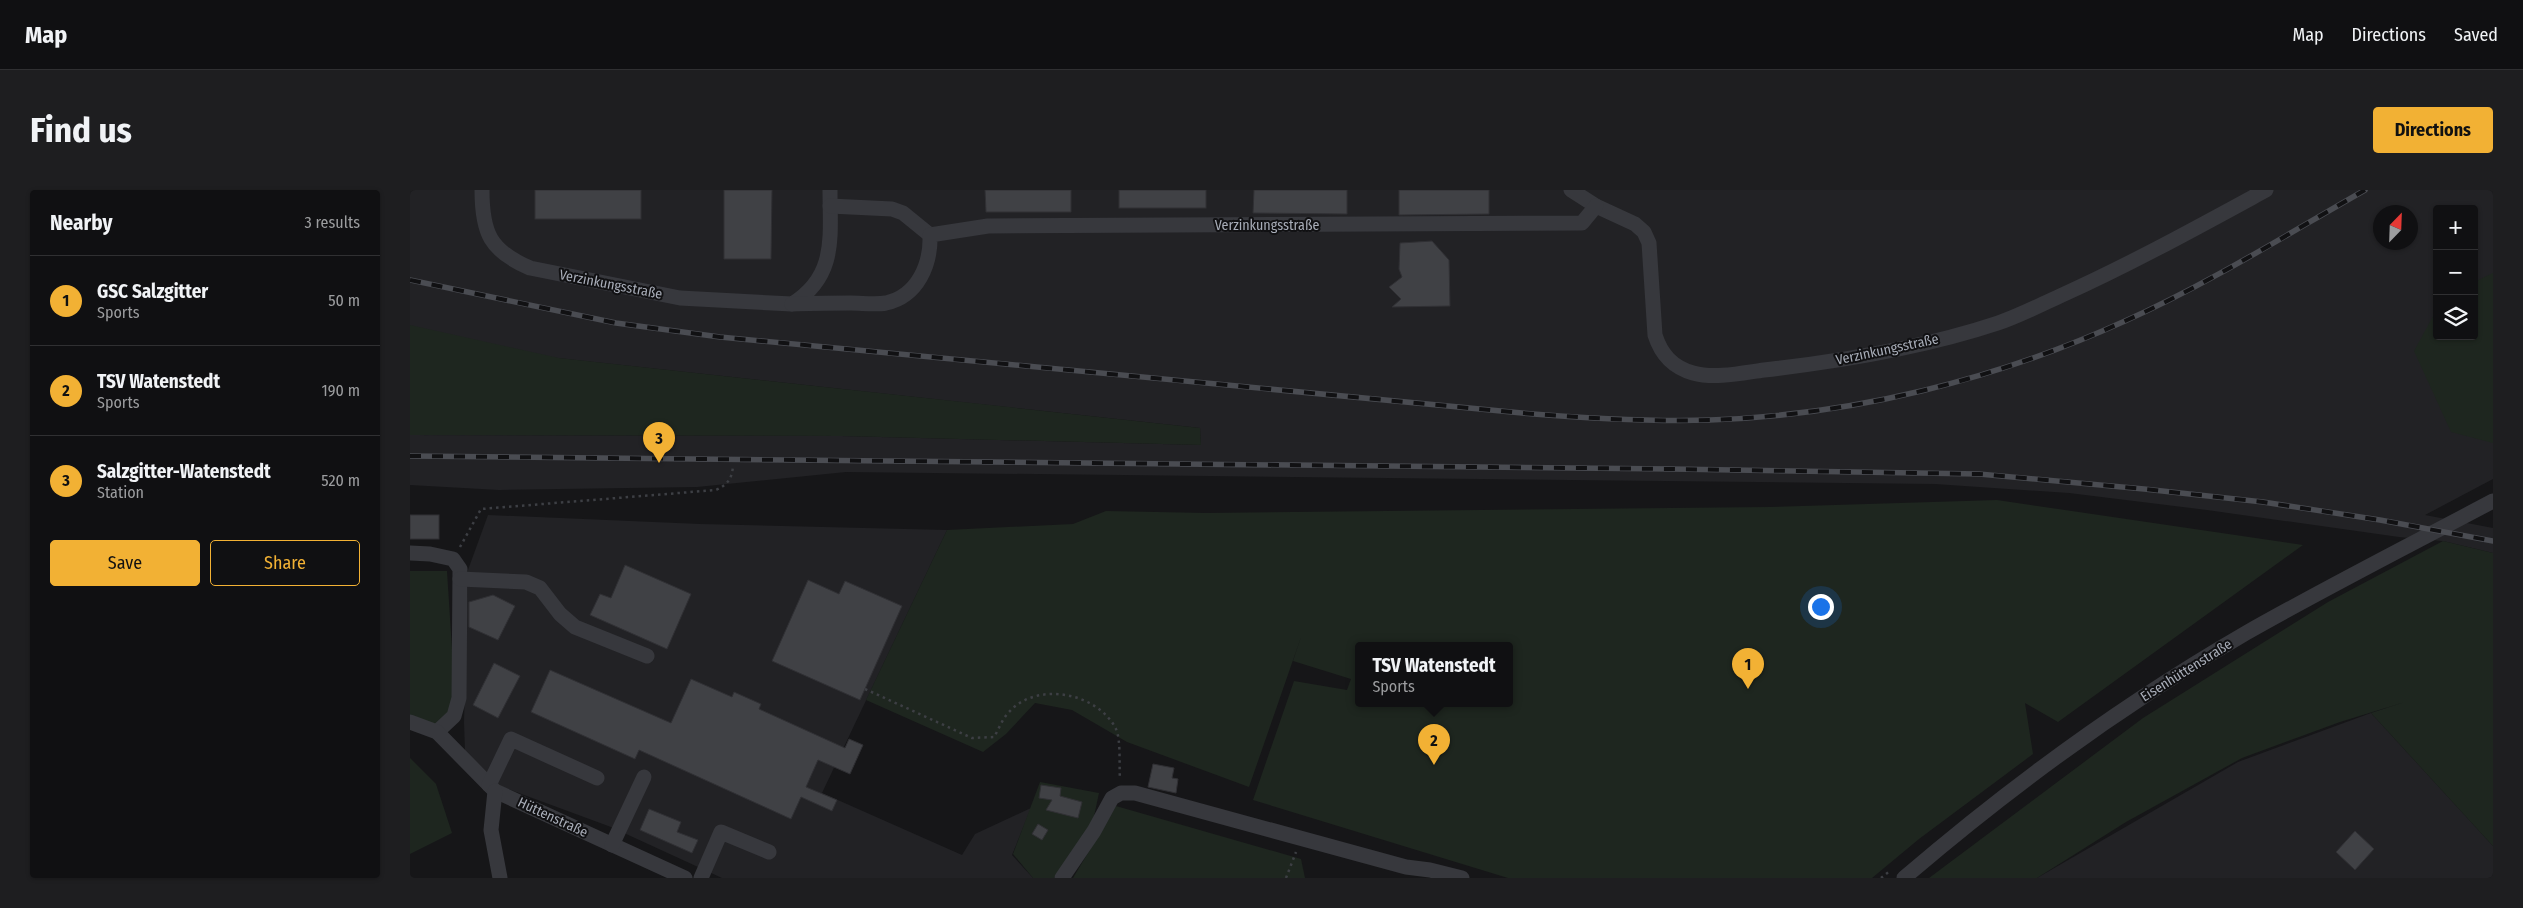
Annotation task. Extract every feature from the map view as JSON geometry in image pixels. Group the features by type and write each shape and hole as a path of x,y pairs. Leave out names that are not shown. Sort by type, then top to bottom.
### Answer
{"street":[{"name":"Verzinkungsstraße","path":"482,190 482,210 486,231 495,247 509,259 530,268 680,298 792,304 885,303 903,297 917,284 926,267 930,251 930,235 988,226 1582,223 1596,206"},
{"path":"792,304 808,294 824,272 828,256 830,190"},
{"name":"Verzinkungsstraße","path":"1571,190 1596,206 1635,224 1644,232 1649,243 1655,335 1659,348 1669,360 1680,368 1694,373 1712,375 1810,365 1885,351 1999,323 2153,252 2266,190"},
{"path":"830,206 892,209 903,213 930,235"},
{"name":"Eisenhüttenstraße","path":"1904,878 2026,781 2151,692 2245,634 2493,501"},
{"path":"410,553 430,554 452,559 460,569 459,698 454,716 437,732"},
{"path":"460,579 526,582 540,588 560,614 575,627 647,656"},
{"name":"Hüttenstraße","path":"410,722 437,732 492,788 685,878"},
{"path":"500,878 491,830 492,788 512,739 597,778"},
{"path":"612,845 644,777"},
{"path":"1062,878 1094,831 1112,798 1121,793 1135,794 1406,867 1430,870 1462,878"},
{"path":"701,878 722,832 769,852"}],"path":[{"path":"452,559 481,509 716,490 725,486 731,478 732,466"},
{"path":"865,689 972,738 994,738 1010,711 1036,695 1062,694 1099,708 1117,730 1121,793"},
{"path":"1286,878 1301,839"}],"shaded area":[{"path":"410,190 2493,190 2493,479 2425,515 2493,528 2493,553 2443,541 2399,537 2207,510 2069,493 1935,484 846,472 697,487 499,490 410,485 410,435 842,436 1201,445 1200,428 539,356 410,327"},
{"path":"2493,273 2493,443 2451,432 2414,351 2433,316 2433,340 2478,340 2478,280"},
{"path":"410,325 559,358 1200,428 1201,445 842,436 410,435"},
{"path":"1997,500 2303,545 2058,722 2025,703 2033,754 1919,839 1872,878 1508,878 1253,800 1294,681 1347,690 1351,679 1293,661 1301,637 1249,787 1127,742 1072,710 1035,703 1006,734 983,752 866,700 947,530 1073,524 1106,511 1206,513 1768,507"},
{"path":"488,515 700,524 947,530 822,793 962,855 975,834 1031,808 1012,855 1033,878 722,878 611,827 492,783 465,751 464,722 468,570"},
{"path":"2443,541 2493,553 2493,846 2371,713 2405,702 2340,722 2242,758 2126,822 2037,878 1929,878 2143,718 2328,602"},
{"path":"410,571 447,571 455,696 451,714 437,727 410,717"},
{"path":"2371,713 2493,846 2493,878 2037,878 2238,762"},
{"path":"410,758 436,784 452,833 410,854"},
{"path":"1040,782 1099,793 1093,821 1054,878 1033,878 1013,854"},
{"path":"1116,806 1301,859 1305,878 1073,878"}],"building":[{"path":"535,190 641,190 641,219 535,219"},
{"path":"724,190 772,190 771,259 724,259"},
{"path":"985,190 1071,190 1071,212 986,212"},
{"path":"1119,190 1206,190 1206,208 1119,208"},
{"path":"1254,190 1347,190 1347,214 1253,213"},
{"path":"1399,190 1489,190 1489,214 1399,215"},
{"path":"1432,241 1449,260 1450,306 1392,307 1401,299 1389,287 1402,277 1399,269 1400,243"},
{"path":"410,515 439,515 439,539 410,539"},
{"path":"625,565 691,594 667,649 590,615 600,594 611,598"},
{"path":"808,580 839,594 845,581 902,606 860,700 772,661"},
{"path":"493,595 515,606 498,640 469,627 469,602"},
{"path":"494,663 520,676 498,718 473,705"},
{"path":"550,670 671,723 691,679 732,697 734,692 761,704 759,709 845,748 849,739 863,745 850,774 818,760 806,787 837,800 832,811 801,797 791,819 639,750 635,759 531,712"},
{"path":"1153,764 1174,768 1172,778 1178,779 1176,793 1148,787"},
{"path":"1041,785 1061,788 1060,796 1082,802 1078,818 1046,810 1052,800 1039,798"},
{"path":"649,809 681,822 677,832 698,840 692,853 640,830"},
{"path":"1038,824 1048,830 1042,840 1032,834"},
{"path":"2355,831 2374,849 2355,870 2336,852"}],"railway":[{"path":"410,280 616,323 720,337 1522,413 1616,419 1710,420 1764,417 1870,402 1922,391 2025,361 2076,342 2156,307 2365,190"},
{"path":"410,456 1979,474 2263,502 2380,520 2493,541"}],"place":[{"name":"Salzgitter-Watenstedt","path":"659,463"},
{"name":"GSC Salzgitter","path":"1748,689"},
{"name":"TSV Watenstedt","path":"1434,765"}]}
